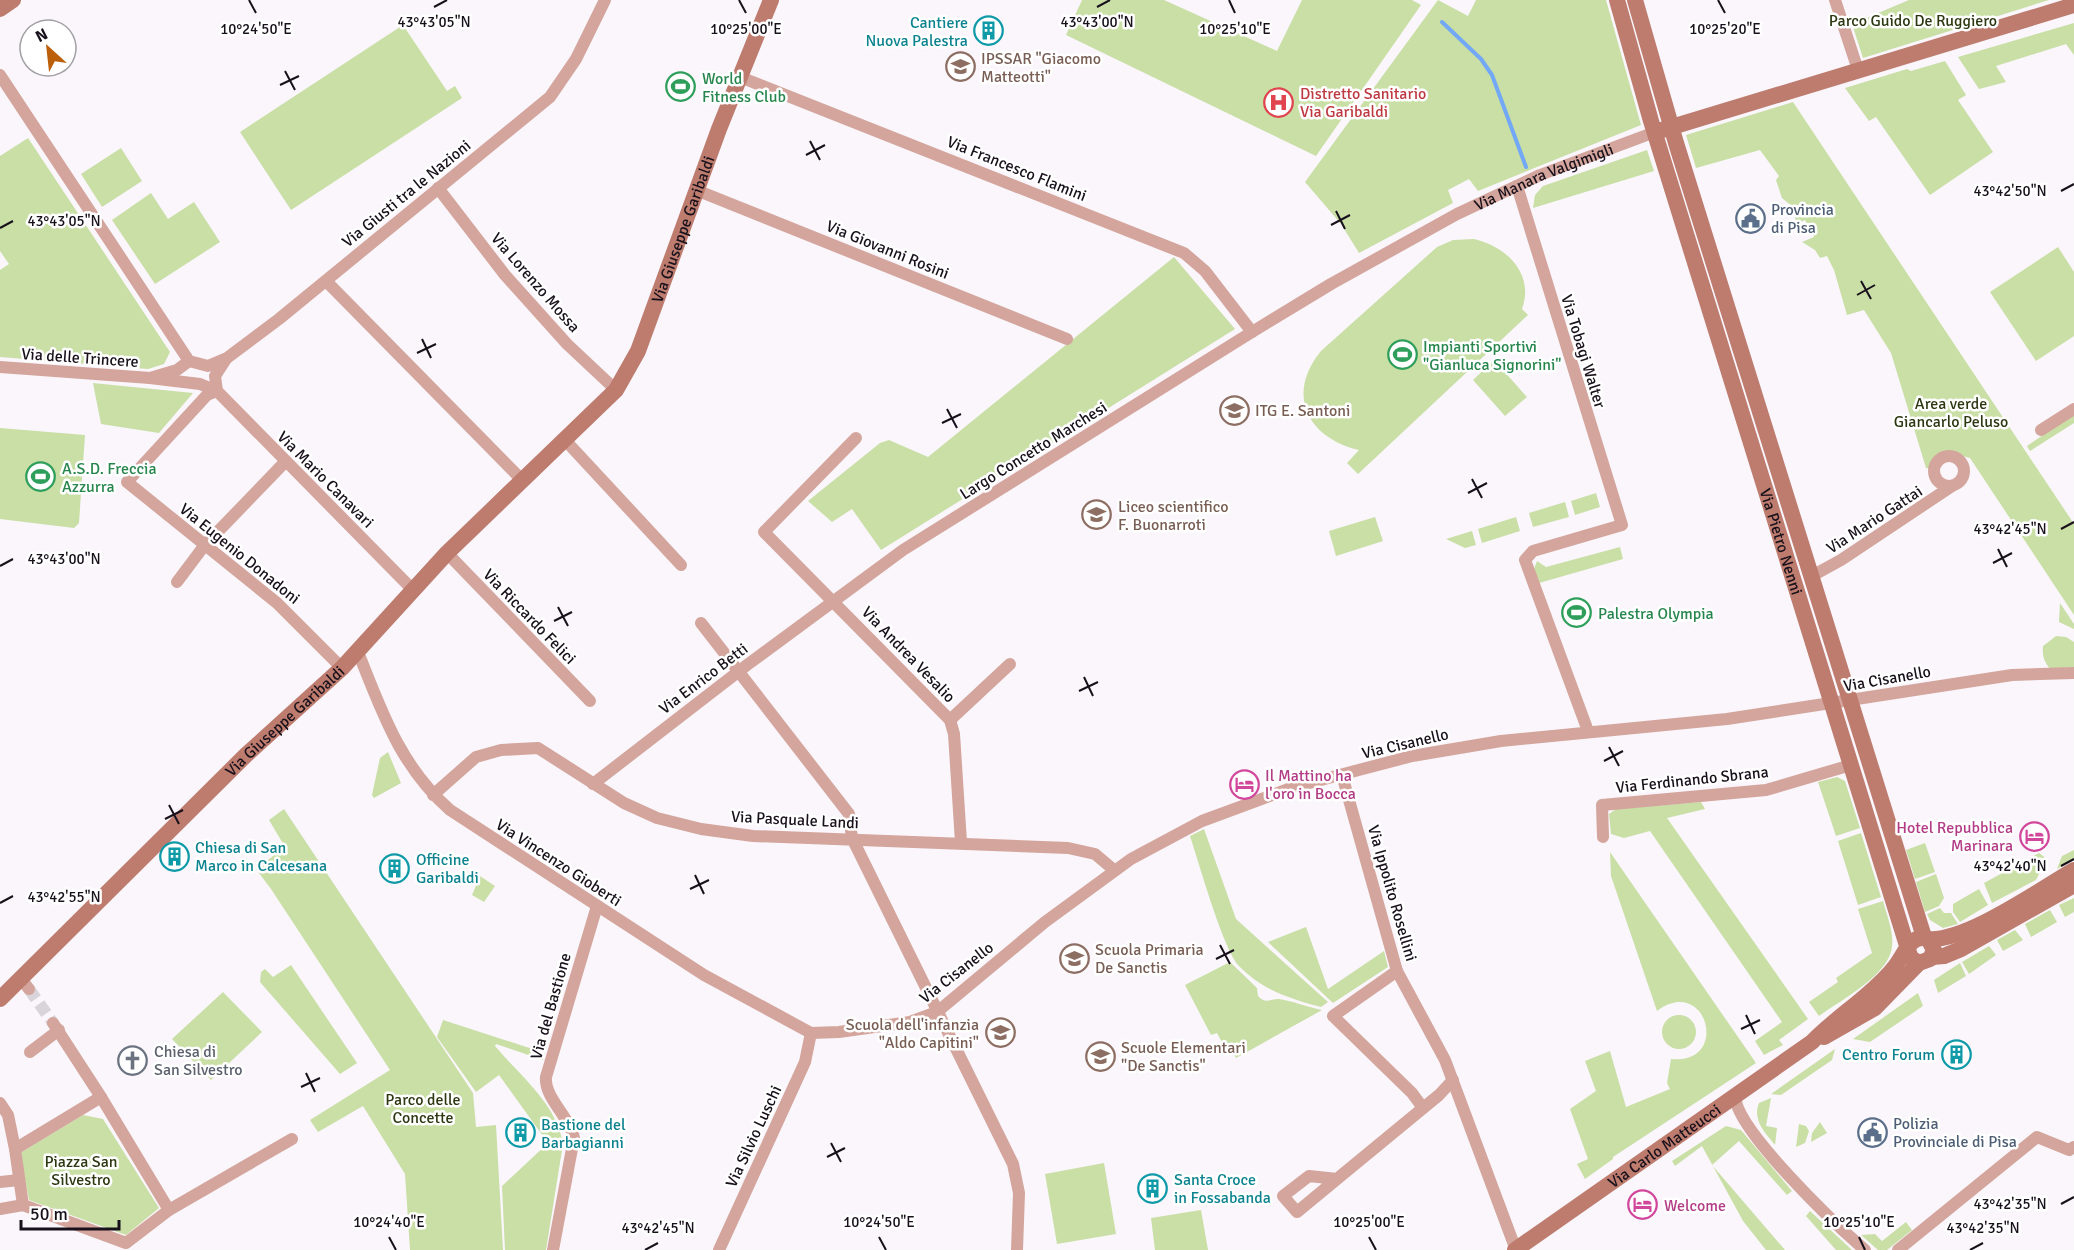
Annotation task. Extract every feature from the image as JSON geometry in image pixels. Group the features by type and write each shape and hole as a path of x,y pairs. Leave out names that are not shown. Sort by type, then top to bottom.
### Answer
{"main road":[{"path":"0,9 14,0"},
{"name":"Via Giuseppe Garibaldi","path":"0,999 25,984 246,755 342,668 447,553 616,390 638,351 696,190 771,0"},
{"path":"1617,0 1663,129"},
{"path":"1635,0 1663,129"},
{"name":"Via Manara Valgimigli","path":"1663,129 2074,5"},
{"name":"Via Pietro Nenni","path":"1663,129 1810,577 1841,703 1851,765 1917,955 1933,946 1926,938 1841,703 1663,129"},
{"path":"1926,938 1943,939 1977,926 2074,870"},
{"path":"1917,955 1944,956 1961,949 2074,885"},
{"name":"Via Carlo Matteucci","path":"1515,1250 1812,1042 1835,1033 1875,1008 1917,955"}],"street":[{"name":"Via Giusti tra le Nazioni","path":"189,361 208,366 227,358 326,281 550,97 576,59 605,0"},
{"path":"1835,0 1858,70"},
{"path":"0,75 189,361"},
{"name":"Via Francesco Flamini","path":"740,76 1184,253 1205,271 1252,332"},
{"name":"Via Manara Valgimigli","path":"1252,332 1417,235 1517,186 1663,129"},
{"name":"Via Tobagi Walter","path":"1517,186 1622,525 1529,553 1525,564 1588,731"},
{"name":"Via Lorenzo Mossa","path":"438,188 505,275 567,344 616,390"},
{"name":"Via Giovanni Rosini","path":"696,190 1067,339"},
{"path":"326,281 522,480"},
{"name":"Largo Concetto Marchesi","path":"834,600 903,550 1252,332"},
{"path":"217,391 215,376 227,358"},
{"name":"Via delle Trincere","path":"0,367 150,378 170,373 189,361"},
{"name":"Via Mario Canavari","path":"150,378 200,384 217,391 413,590"},
{"name":"Via Eugenio Donadoni","path":"217,391 207,395 127,482 277,603 342,668"},
{"path":"2041,430 2074,409"},
{"name":"Via Andrea Vesalio","path":"856,438 764,532 834,600 950,720 954,734 961,842"},
{"path":"565,440 681,565"},
{"path":"177,582 204,546 285,462"},
{"name":"Via Mario Gattai","path":"1810,577 1851,554 1952,486"},
{"name":"Via Riccardo Felici","path":"447,553 590,701"},
{"name":"Via Enrico Betti","path":"593,784 834,600"},
{"path":"701,623 849,814 852,838 1013,1164 1019,1192 1017,1250"},
{"name":"Via Vincenzo Gioberti","path":"358,652 398,747 417,777 433,795 470,825 704,975 811,1033"},
{"path":"950,720 1010,664"},
{"name":"Via Cisanello","path":"811,1033 839,1032 910,1022 937,1012 1045,922 1114,870 1202,820 1284,791 1436,752 1500,741 1588,731 1684,724 1841,703 2012,675 2074,673"},
{"name":"Via Pasquale Landi","path":"433,795 476,758 501,750 538,748 593,784 641,811 701,829 753,836 961,842 1077,849 1100,856 1114,870"},
{"name":"Via Ferdinando Sbrana","path":"1603,837 1602,805 1766,790 1851,765"},
{"name":"Via Ippolito Rosellini","path":"1342,775 1397,971 1430,1030 1454,1080 1515,1250"},
{"name":"Via del Bastione","path":"553,1250 574,1138 569,1120 546,1087 546,1077 597,906"},
{"path":"1397,971 1333,1016 1423,1108"},
{"path":"30,1052 56,1027 101,1096 169,1210"},
{"name":"Via Silvio Luschi","path":"718,1250 805,1062 811,1033"},
{"path":"1337,1179 1454,1080"},
{"path":"15,1149 101,1096"},
{"path":"1735,1096 1739,1114 1811,1200 1865,1250"},
{"path":"0,1103 8,1115 23,1206"},
{"path":"1898,1250 2037,1137 2069,1150 2074,1146"},
{"path":"0,1209 23,1206 127,1246 169,1210 292,1139"},
{"path":"0,1182 19,1180"}],"green space":[{"name":"Distretto Sanitario Via Garibaldi","path":"1082,0 1164,0 1277,51 1302,0 1412,0 1421,5 1316,156 1066,35"},
{"path":"1438,0 1468,16 1476,0 1606,0 1641,125 1478,191 1469,179 1448,190 1453,203 1359,253 1341,224 1305,182"},
{"name":"Parco Guido De Ruggiero","path":"1909,0 2049,0 1863,58 1852,24"},
{"path":"2074,23 2074,55 2066,44 1996,66 2006,82 1979,89 1958,57"},
{"path":"403,25 447,91 455,86 462,98 291,210 240,132"},
{"path":"1945,61 1966,95 1958,100 1993,152 1930,195 1876,117 1869,121 1845,88 1907,69 1911,71"},
{"name":"Area verde Giancarlo Peluso","path":"1793,102 2074,524 2074,615 1970,458 1946,454 1938,458 1931,469 1926,468 1891,353 1864,310 1847,315 1834,270 1827,256 1820,258 1815,250 1802,242 1814,237 1805,220 1796,224 1794,208 1782,198 1776,180 1779,176 1760,150 1696,168 1686,135"},
{"path":"28,138 170,352 164,364 148,369 0,357 0,270 9,264 0,251 0,156"},
{"path":"121,148 142,181 102,207 81,174"},
{"path":"1647,150 1654,171 1533,208 1535,195 1543,186"},
{"path":"151,193 168,219 194,202 220,242 155,284 112,220"},
{"name":"Impianti Sportivi \"Gianluca Signorini\"","path":"1474,239 1497,248 1515,264 1524,284 1525,296 1522,309 1528,315 1358,474 1347,463 1359,450 1326,436 1307,412 1304,398 1305,383 1310,367 1321,351 1437,247 1453,240"},
{"path":"2058,247 2074,272 2074,336 2036,361 1990,292"},
{"path":"1174,257 1235,329 881,550 852,509 832,522 808,501 880,443 889,440 928,457"},
{"path":"1494,360 1527,397 1505,416 1473,380"},
{"path":"93,383 193,393 159,433 101,424"},
{"path":"2074,414 2074,423 2030,451 2027,446"},
{"name":"A.S.D. Freccia Azzurra","path":"0,428 85,435 79,523 74,528 0,519"},
{"path":"1596,493 1600,507 1575,515 1571,501"},
{"path":"1565,502 1569,517 1533,527 1529,513"},
{"path":"1375,517 1383,541 1336,556 1329,531"},
{"path":"1516,517 1520,531 1482,543 1478,529"},
{"path":"1472,531 1476,545 1465,548 1446,539"},
{"path":"1620,547 1623,559 1539,583 1534,569 1537,561 1546,567"},
{"path":"2060,603 2074,624 2074,629 2059,622"},
{"path":"2056,636 2066,637 2074,642 2074,667 2050,669 2046,663 2043,646"},
{"path":"388,752 401,783 374,798 372,795 380,758"},
{"path":"1837,777 1845,781 1860,828 1836,836 1818,782"},
{"path":"1701,802 1705,809 1667,818 1808,1019 1779,1040 1783,1045 1764,1055 1755,1041 1782,1022 1650,831 1624,838 1611,834 1609,814 1616,809"},
{"name":"Parco delle Concette","path":"284,809 473,1093 476,1127 496,1125 503,1250 410,1250 405,1174 363,1106 318,1132 310,1120 390,1070 256,869 285,847 269,820"},
{"path":"1204,829 1236,919 1328,1002 1321,1007 1288,997 1267,987 1248,974 1233,957 1219,925 1190,836"},
{"path":"1861,833 1881,897 1858,905 1838,841"},
{"path":"1925,843 1935,872 1915,879 1906,850"},
{"path":"2074,850 2074,860 2057,869 2062,856"},
{"path":"1610,852 1756,1063 1613,1157 1585,1179 1577,1164 1588,1159 1570,1109 1596,1091 1585,1061 1610,1051 1626,1107 1670,1089 1667,1083 1671,1059 1690,1057 1701,1049 1706,1037 1705,1023 1699,1012 1689,1004 1674,1003 1657,1011 1611,876"},
{"path":"2039,853 2047,859 2036,880 1992,903 1984,883"},
{"path":"1936,874 1944,898 1939,906 1925,912 1916,882"},
{"path":"480,876 495,886 484,902 472,895"},
{"path":"1979,889 1988,905 1960,922 1953,912 1953,904"},
{"path":"2074,898 2074,912 2065,917 2059,905"},
{"path":"1883,901 1892,936 1889,957 1863,986 1819,1016 1809,1002 1838,982 1836,978 1872,953 1858,909"},
{"path":"1940,908 1944,913 1951,913 1958,924 1943,928 1930,920 1927,914"},
{"path":"2050,910 2057,922 2031,937 2025,924"},
{"path":"1306,927 1328,989 1384,951 1388,967 1333,1003 1268,942"},
{"path":"2015,930 2023,940 2003,951 1997,940"},
{"path":"1989,946 1996,955 1969,974 1962,962"},
{"path":"1230,962 1257,988 1258,996 1264,1000 1279,999 1322,1010 1236,1058 1230,1046 1225,1048 1217,1033 1211,1035 1185,985"},
{"path":"1960,963 1966,976 1938,993 1934,980"},
{"path":"291,965 357,1063 340,1074 260,982 261,972 265,969 273,977"},
{"path":"223,992 262,1032 211,1080 172,1039"},
{"path":"1918,993 1923,1006 1870,1042 1853,1039"},
{"path":"1679,1015 1691,1020 1696,1032 1691,1044 1679,1049 1667,1044 1662,1032 1667,1020"},
{"path":"443,1020 545,1053 543,1060 496,1044 495,1046 545,1103 553,1116 563,1144 546,1250 505,1250 502,1186 548,1143 499,1075 476,1092 437,1037"},
{"path":"1835,1049 1832,1060 1781,1095 1771,1094"},
{"path":"1771,1098 1766,1126 1777,1128 1775,1145 1758,1121 1757,1115 1759,1103"},
{"name":"Piazza San Silvestro","path":"83,1115 103,1119 159,1208 126,1235 29,1200 20,1153"},
{"path":"1820,1122 1827,1133 1811,1142 1812,1133"},
{"path":"1799,1124 1806,1126 1809,1131 1805,1143 1796,1147"},
{"path":"1726,1126 1741,1130 1792,1191 1787,1195 1739,1141 1712,1165 1702,1146 1675,1166 1672,1161"},
{"path":"1104,1163 1116,1234 1057,1244 1045,1174"},
{"path":"1713,1166 1785,1250 1766,1250 1743,1221"},
{"path":"1201,1210 1208,1250 1155,1250 1151,1218"},
{"path":"1810,1211 1852,1250 1836,1250 1806,1216"},
{"path":"1906,1222 1912,1230 1887,1250 1878,1250 1861,1235 1875,1234 1882,1241"}],"waterway":[{"path":"1442,22 1481,59 1492,75 1526,167"}],"tunnel":[{"path":"29,989 53,1023"}],"place":[{"name":"Cantiere Nuova Palestra","path":"989,31"},
{"name":"IPSSAR \"Giacomo Matteotti\"","path":"960,67"},
{"name":"World Fitness Club","path":"681,87"},
{"name":"Distretto Sanitario Via Garibaldi","path":"1279,102"},
{"name":"Provincia di Pisa","path":"1750,218"},
{"name":"Impianti Sportivi \"Gianluca Signorini\"","path":"1402,355"},
{"name":"ITG E. Santoni","path":"1234,410"},
{"name":"A.S.D. Freccia Azzurra","path":"41,477"},
{"name":"Liceo scientifico F. Buonarroti","path":"1097,515"},
{"name":"Palestra Olympia","path":"1577,613"},
{"name":"Il Mattino ha l'oro in Bocca","path":"1244,784"},
{"name":"Hotel Repubblica Marinara","path":"2034,836"},
{"name":"Chiesa di San Marco in Calcesana","path":"174,856"},
{"name":"Officine Garibaldi","path":"395,868"},
{"name":"Scuola Primaria De Sanctis","path":"1074,958"},
{"name":"Scuola dell'infanzia \"Aldo Capitini\"","path":"1000,1033"},
{"name":"Centro Forum","path":"1956,1054"},
{"name":"Scuole Elementari \"De Sanctis\"","path":"1100,1056"},
{"name":"Chiesa di San Silvestro","path":"133,1060"},
{"name":"Polizia Provinciale di Pisa","path":"1872,1132"},
{"name":"Bastione del Barbagianni","path":"520,1133"},
{"name":"Santa Croce in Fossabanda","path":"1153,1188"},
{"name":"Welcome","path":"1643,1205"}]}
